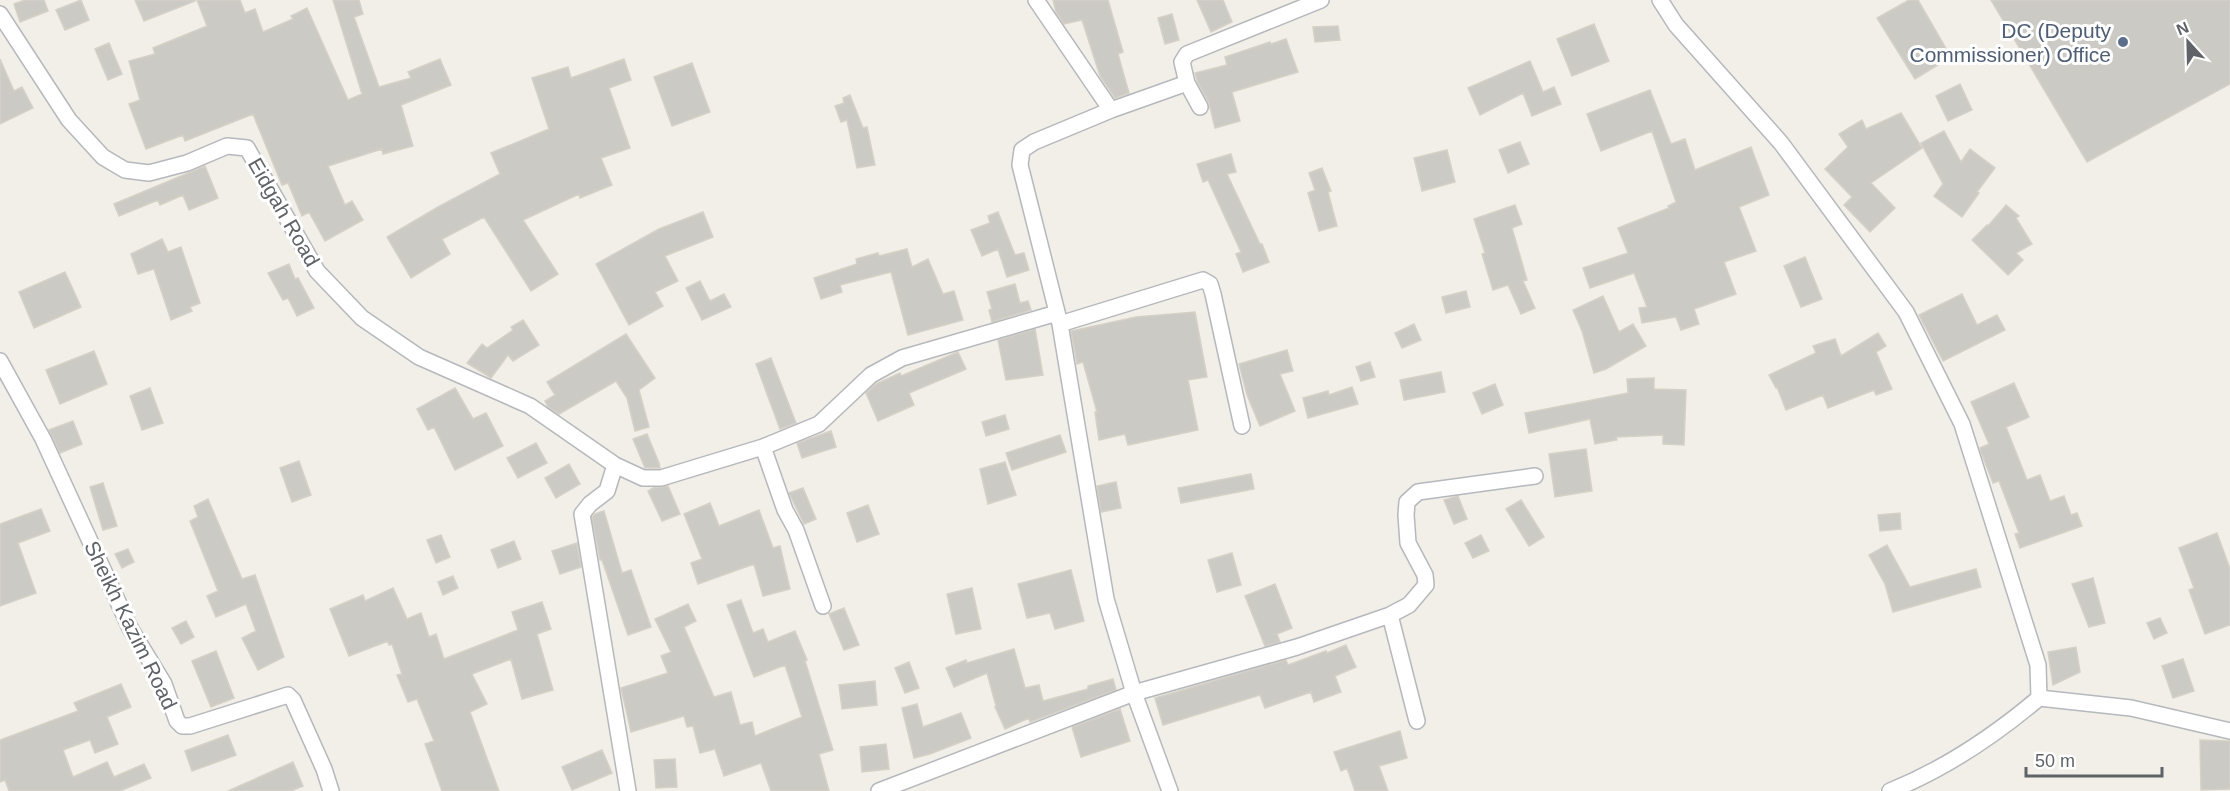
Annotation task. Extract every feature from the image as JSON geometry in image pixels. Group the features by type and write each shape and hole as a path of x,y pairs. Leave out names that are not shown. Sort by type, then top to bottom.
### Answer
{"street":[{"path":"1036,0 1111,110"},
{"path":"1200,107 1187,83 1182,63 1187,54 1321,0"},
{"path":"1660,0 1676,26 1780,143 1906,312 1962,424 2038,664 2039,698"},
{"name":"Eidgah Road","path":"0,14 69,120 103,157 125,170 149,173 187,163 227,146 247,148 317,271 363,318 419,357 530,406 615,465 643,478 654,479 763,447 819,424 871,375 902,358 1203,280 1210,284 1214,294 1242,426"},
{"path":"1170,791 1134,693 1106,599 1059,318 1020,165 1022,150 1034,142 1111,110 1187,83"},
{"name":"Sheikh Kazim Road","path":"0,361 42,439 129,628 164,684 177,721 182,726 190,726 288,695 293,700 324,769 331,791"},
{"path":"763,447 823,606"},
{"path":"615,465 607,491 582,513 628,791"},
{"path":"879,791 1134,693 1298,647 1390,615 1409,605 1426,585 1425,575 1408,543 1407,502 1418,492 1535,476"},
{"path":"1390,615 1417,721"},
{"path":"1890,791 1923,778 2002,729 2039,698 2131,708 2230,731"}],"building":[{"path":"25,0 44,0 48,11 20,22 14,4"},
{"path":"81,0 89,20 65,30 56,10"},
{"path":"135,0 195,0 195,1 144,21"},
{"path":"197,0 240,0 245,13 255,9 263,32 293,19 291,16 307,8 348,100 362,94 333,0 359,0 363,14 354,17 379,87 411,78 408,72 440,59 451,85 401,105 413,146 383,154 382,149 328,166 345,205 352,201 363,220 325,241 309,212 302,216 288,183 282,185 253,114 185,141 183,135 146,149 129,104 140,100 129,61 155,54 153,48 207,26"},
{"path":"1053,0 1108,0 1123,52 1118,54 1129,93 1115,98 1100,76 1082,20 1064,24 1056,12"},
{"path":"1197,0 1223,0 1232,22 1211,32"},
{"path":"1909,0 1918,0 1951,57 1915,79 1877,18"},
{"name":"DC (Deputy Commissioner) Office","path":"1991,0 2230,0 2230,84 2087,162"},
{"path":"1172,14 1179,40 1165,44 1158,18"},
{"path":"1594,24 1609,61 1572,76 1557,39"},
{"path":"1338,26 1340,40 1315,42 1313,27"},
{"path":"1286,39 1298,72 1232,92 1240,121 1215,128 1209,103 1195,73 1227,65 1225,57"},
{"path":"109,43 122,74 108,80 95,49"},
{"path":"0,59 14,91 22,87 33,108 0,124"},
{"path":"624,59 631,80 609,88 630,148 601,158 612,185 580,198 579,194 523,220 558,274 531,291 484,217 442,239 450,254 411,278 387,237 500,174 491,153 549,129 532,78 568,67 571,78"},
{"path":"1530,61 1543,92 1554,87 1561,104 1532,116 1523,93 1480,115 1468,88"},
{"path":"692,63 710,112 672,126 654,77"},
{"path":"1960,84 1972,110 1948,121 1936,96"},
{"path":"1650,90 1671,144 1685,139 1695,170 1751,147 1769,195 1739,207 1756,251 1724,262 1736,294 1694,309 1699,324 1681,330 1676,317 1642,323 1639,308 1647,307 1634,273 1590,288 1583,268 1628,253 1618,228 1669,208 1668,206 1676,202 1652,131 1601,151 1587,114"},
{"path":"850,95 863,128 867,127 875,165 857,168 847,120 841,122 835,106 844,103 843,98"},
{"path":"1901,113 1922,148 1871,183 1895,208 1870,232 1844,205 1852,197 1825,169 1848,147 1839,134 1862,120 1866,129"},
{"path":"1944,131 1961,162 1970,149 1995,168 1962,217 1934,196 1943,184 1921,143"},
{"path":"1520,142 1529,164 1508,173 1499,150"},
{"path":"1447,150 1455,182 1422,191 1414,158"},
{"path":"1231,154 1236,172 1227,174 1269,262 1243,272 1236,254 1241,252 1208,180 1203,182 1197,164"},
{"path":"205,166 218,198 189,210 183,195 160,205 158,200 119,216 114,204"},
{"path":"1322,168 1331,191 1328,192 1337,226 1319,231 1308,193 1315,190 1309,173"},
{"path":"1515,205 1522,224 1512,228 1527,280 1523,281 1535,308 1521,314 1508,285 1493,290 1482,254 1485,253 1474,219"},
{"path":"2006,205 2019,216 2016,218 2032,244 2016,253 2023,260 2008,275 1972,240"},
{"path":"703,212 713,237 665,256 678,281 655,292 663,306 629,325 596,264 659,229"},
{"path":"998,212 1015,255 1024,253 1029,270 1007,277 998,249 982,256 971,230 990,223 988,216"},
{"path":"162,239 168,252 181,247 200,303 190,307 192,311 171,320 154,269 138,274 131,254"},
{"path":"907,249 912,267 928,259 943,294 954,291 963,320 908,335 891,272 840,285 842,292 821,299 814,278 857,264 856,259"},
{"path":"1805,257 1822,299 1801,307 1784,266"},
{"path":"289,264 295,279 298,278 314,308 297,316 288,298 283,300 268,273"},
{"path":"65,272 81,307 34,328 19,292"},
{"path":"700,281 710,301 724,294 731,307 702,320 686,288"},
{"path":"1015,284 1020,303 1028,301 1031,310 992,322 989,310 992,309 987,292"},
{"path":"1466,291 1470,307 1446,313 1442,297"},
{"path":"1962,294 1977,325 1997,315 2005,330 1943,361 1919,315"},
{"path":"1603,296 1619,332 1633,324 1646,346 1606,369 1594,373 1582,331 1573,310"},
{"path":"1195,312 1207,377 1188,380 1198,430 1128,445 1125,434 1099,440 1095,412 1097,412 1083,362 1077,364 1071,331 1136,317"},
{"path":"523,320 539,345 513,361 508,355 491,378 467,363 482,344 487,348 513,330 511,327"},
{"path":"1414,324 1421,340 1402,348 1395,333"},
{"path":"1035,329 1043,375 1006,380 998,340"},
{"path":"1878,333 1886,346 1876,352 1892,389 1876,395 1874,390 1828,408 1823,395 1786,410 1777,387 1769,375 1816,353 1813,346 1835,339 1841,356"},
{"path":"626,334 655,378 639,390 649,427 635,431 627,398 616,381 559,414 548,407 545,401 555,395 547,382"},
{"path":"1287,350 1293,371 1280,374 1295,411 1260,426 1247,395 1239,364"},
{"path":"94,351 107,384 60,404 46,370"},
{"path":"958,352 966,369 909,393 914,405 878,421 866,393 876,384"},
{"path":"771,358 796,423 780,429 756,364"},
{"path":"1370,362 1375,377 1361,381 1356,367"},
{"path":"1441,372 1445,392 1404,400 1400,380"},
{"path":"1654,378 1654,389 1686,390 1684,445 1663,444 1663,435 1616,437 1617,440 1595,444 1590,419 1529,433 1525,413 1628,393 1627,379"},
{"path":"2014,383 2029,417 2006,427 2027,480 2040,475 2050,501 2064,496 2071,515 2077,513 2082,526 2020,548 2015,534 2019,533 1999,481 1993,483 1981,452 1980,448 1989,444 1971,402"},
{"path":"1495,384 1503,405 1482,414 1473,393"},
{"path":"1352,387 1358,404 1308,418 1303,398 1328,391 1329,395"},
{"path":"150,388 163,423 142,430 130,396"},
{"path":"455,388 473,419 486,413 503,446 455,470 434,427 428,430 417,409"},
{"path":"1005,415 1009,429 986,436 982,422"},
{"path":"73,421 82,444 60,453 49,430"},
{"path":"831,431 836,447 802,458 797,443"},
{"path":"647,434 660,468 645,468 633,439"},
{"path":"1060,435 1066,452 1012,470 1006,453"},
{"path":"536,443 547,463 518,478 507,458"},
{"path":"1586,449 1592,491 1555,497 1549,454"},
{"path":"299,461 311,495 292,502 280,468"},
{"path":"1005,462 1016,495 988,504 980,469"},
{"path":"569,464 580,484 556,498 545,478"},
{"path":"1251,474 1254,489 1181,503 1178,488"},
{"path":"1116,482 1121,508 1101,512 1097,486"},
{"path":"103,483 117,526 103,530 90,487"},
{"path":"668,486 680,514 662,521 648,491"},
{"path":"803,488 816,519 804,524 789,493"},
{"path":"1458,496 1467,519 1454,524 1444,500"},
{"path":"208,499 242,579 255,575 284,657 258,670 242,638 256,631 246,604 216,617 207,596 218,591 190,521 198,517 194,506"},
{"path":"1521,500 1544,537 1529,546 1506,509"},
{"path":"710,503 719,526 759,510 773,548 780,546 790,589 763,596 754,564 698,584 691,563 702,559 684,514"},
{"path":"868,505 879,534 857,542 847,513"},
{"path":"41,509 50,531 18,543 36,593 0,606 0,524"},
{"path":"604,511 622,573 631,570 651,627 628,635 602,560 600,560 592,517"},
{"path":"1900,513 1901,529 1880,531 1878,515"},
{"path":"2217,533 2230,569 2230,625 2205,634 2189,590 2194,588 2179,548"},
{"path":"441,535 450,557 436,563 427,540"},
{"path":"1481,535 1489,551 1473,558 1465,543"},
{"path":"514,541 521,559 498,568 491,550"},
{"path":"577,543 581,567 560,574 552,551"},
{"path":"1887,545 1910,587 1976,569 1981,587 1893,612 1885,584 1869,555"},
{"path":"128,549 134,562 122,568 115,554"},
{"path":"1232,553 1241,585 1217,592 1208,560"},
{"path":"1071,570 1084,621 1055,629 1050,613 1027,618 1018,584"},
{"path":"453,576 458,588 443,595 438,582"},
{"path":"2093,578 2105,623 2089,627 2072,584"},
{"path":"1275,584 1292,628 1277,634 1280,642 1265,646 1245,596"},
{"path":"393,588 407,619 421,613 429,637 436,634 444,659 518,630 512,612 542,602 551,629 537,634 553,690 522,699 511,659 472,674 487,704 470,712 499,791 442,791 425,744 434,741 417,699 408,702 397,675 402,674 392,644 389,645 388,641 349,656 330,609 363,595 365,601"},
{"path":"972,588 981,629 956,634 947,594"},
{"path":"741,600 753,633 763,629 768,642 795,631 807,660 805,661 833,750 819,754 829,791 771,791 761,763 724,776 715,749 700,753 693,726 687,727 684,716 631,732 621,688 668,673 661,656 671,652 655,619 688,604 696,621 684,627 714,697 731,692 740,725 752,722 755,736 802,717 785,665 754,677 727,605"},
{"path":"844,608 859,645 844,650 829,614"},
{"path":"2160,618 2167,633 2154,639 2147,623"},
{"path":"186,621 194,637 181,644 172,628"},
{"path":"1346,645 1356,667 1335,676 1341,692 1314,702 1311,692 1265,708 1260,695 1163,725 1155,698 1286,660 1288,665"},
{"path":"2076,647 2080,672 2053,685 2048,652"},
{"path":"1014,649 1025,688 1039,685 1043,701 1088,689 1088,686 1113,679 1116,690 1030,722 1029,718 1005,729 995,707 987,673 954,687 946,668 966,660 967,663"},
{"path":"216,651 234,698 211,707 192,661"},
{"path":"2183,659 2194,691 2173,698 2162,666"},
{"path":"909,662 919,688 905,693 895,668"},
{"path":"875,681 877,705 842,709 839,685"},
{"path":"121,684 131,707 107,717 118,744 95,753 90,740 63,750 73,777 107,762 114,777 144,764 151,778 120,791 9,791 5,780 0,782 0,740 78,711 74,703"},
{"path":"917,704 923,727 961,713 971,738 914,758 902,708"},
{"path":"1120,709 1130,741 1081,757 1072,727"},
{"path":"1400,731 1407,758 1379,766 1388,791 1355,791 1347,768 1341,771 1334,752"},
{"path":"228,735 236,755 192,771 185,751"},
{"path":"2200,740 2230,741 2230,789 2201,790"},
{"path":"886,744 889,769 862,772 860,747"},
{"path":"602,750 612,773 572,790 562,767"},
{"path":"675,759 677,787 656,788 654,760"},
{"path":"293,762 303,786 291,791 228,791"}],"place":[{"name":"DC (Deputy Commissioner) Office","path":"2123,42"}]}
